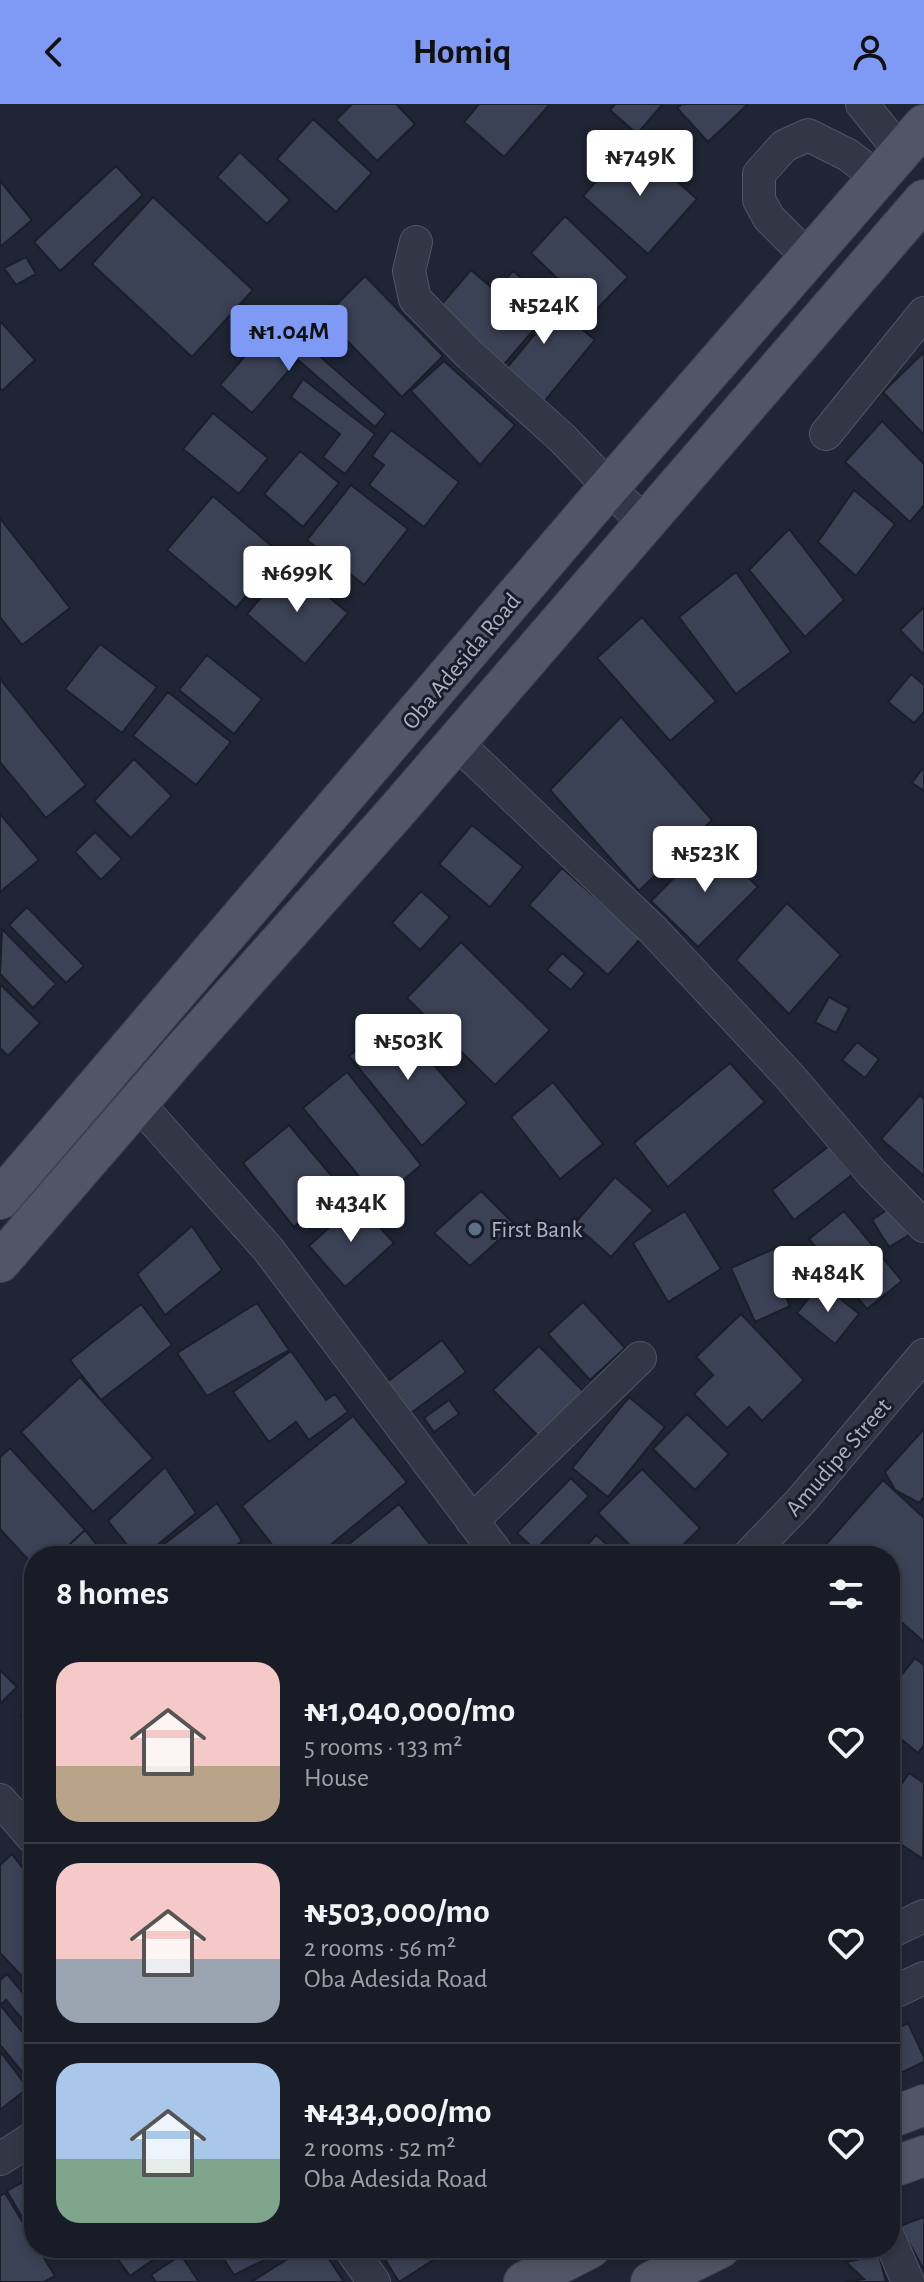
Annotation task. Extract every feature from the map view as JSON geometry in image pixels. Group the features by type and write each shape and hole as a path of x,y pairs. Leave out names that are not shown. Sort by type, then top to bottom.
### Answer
{"main road":[{"name":"Oba Adesida Road","path":"0,1199 901,151"},
{"name":"Oba Adesida Road","path":"0,1262 456,742 924,200"},
{"path":"900,2114 924,2105"},
{"path":"900,2164 924,2156"},
{"path":"524,2282 571,2258"},
{"path":"651,2282 700,2258"}],"street":[{"path":"862,104 901,151"},
{"path":"808,257 769,218 759,200 759,174 784,146 808,135 848,155 901,151"},
{"path":"416,242 409,271 415,299 470,355 562,438 644,523"},
{"path":"826,434 924,313"},
{"path":"456,742 653,930 790,1077 872,1173 924,1226"},
{"path":"138,1103 268,1249 491,1546"},
{"name":"Amudipe Street","path":"758,1546 800,1502 924,1355"},
{"path":"472,1521 640,1358"},
{"path":"0,1800 24,1828"},
{"path":"900,1927 924,1916"},
{"path":"900,1989 924,1978"},
{"path":"0,2159 24,2143"},
{"path":"357,2258 374,2282"},
{"path":"898,2258 908,2282"}],"building":[{"path":"352,104 396,104 415,124 377,161 336,120"},
{"path":"479,104 550,104 504,157 464,122"},
{"path":"615,104 663,104 637,134 610,110"},
{"path":"682,104 748,104 708,142 677,108"},
{"path":"313,119 372,173 336,212 277,159"},
{"path":"632,141 697,199 648,254 583,196"},
{"path":"240,152 290,200 267,224 217,177"},
{"path":"116,166 143,195 60,271 34,242"},
{"path":"0,181 32,220 0,247"},
{"path":"153,197 253,290 192,357 92,264"},
{"path":"565,216 628,277 593,313 531,253"},
{"path":"26,257 36,274 16,285 4,268"},
{"path":"471,270 537,326 501,368 435,312"},
{"path":"513,271 595,340 539,408 500,376 545,322 501,285"},
{"path":"365,276 443,356 402,397 324,317"},
{"path":"277,319 386,414 375,427 298,360 252,413 220,385"},
{"path":"0,321 35,360 2,391 0,388"},
{"path":"924,352 924,435 883,392"},
{"path":"444,361 515,425 480,465 411,391"},
{"path":"303,379 375,434 345,474 323,457 340,434 291,397"},
{"path":"213,413 268,458 239,494 183,449"},
{"path":"882,421 924,464 924,505 910,522 845,462"},
{"path":"391,430 459,482 424,527 369,485 384,465 372,456"},
{"path":"300,451 339,483 303,527 264,494"},
{"path":"351,485 408,529 364,585 307,540"},
{"path":"854,490 895,524 856,576 818,542"},
{"path":"213,496 281,554 236,608 167,550"},
{"path":"0,518 70,608 22,645 0,617"},
{"path":"789,529 844,600 805,637 749,570"},
{"path":"289,564 348,613 305,664 247,614"},
{"path":"736,572 791,652 736,694 679,617"},
{"path":"924,607 924,655 900,630"},
{"path":"642,617 716,701 670,741 597,658"},
{"path":"100,644 157,687 122,733 65,689"},
{"path":"207,655 262,699 234,734 179,690"},
{"path":"911,674 924,685 924,712 914,723 888,702"},
{"path":"0,679 86,785 46,818 0,762"},
{"path":"168,692 231,742 196,785 133,736"},
{"path":"621,717 712,820 639,891 550,790"},
{"path":"134,759 172,796 131,838 94,801"},
{"path":"924,770 924,791 912,783"},
{"path":"0,814 39,860 0,892"},
{"path":"472,825 523,867 490,907 439,864"},
{"path":"95,832 122,859 101,880 75,852"},
{"path":"711,840 758,887 698,947 651,901"},
{"path":"562,868 641,938 608,975 529,905"},
{"path":"421,891 450,917 420,950 392,923"},
{"path":"787,903 841,955 789,1014 736,960"},
{"path":"27,907 84,966 66,983 9,925"},
{"path":"2,929 56,984 33,1008 0,974"},
{"path":"461,942 550,1030 495,1085 407,998"},
{"path":"562,953 585,973 571,990 547,970"},
{"path":"0,984 40,1023 8,1056 0,1048"},
{"path":"829,997 849,1008 836,1033 815,1022"},
{"path":"394,1019 467,1103 422,1146 349,1056"},
{"path":"857,1042 879,1059 865,1078 842,1060"},
{"path":"730,1063 765,1102 668,1187 634,1143"},
{"path":"347,1072 421,1165 379,1201 303,1108"},
{"path":"553,1082 603,1144 560,1179 511,1117"},
{"path":"920,1095 924,1099 924,1176 881,1139"},
{"path":"289,1125 340,1186 294,1227 243,1163"},
{"path":"829,1146 852,1175 794,1220 772,1190"},
{"path":"615,1177 653,1210 611,1257 574,1224"},
{"name":"First Bank","path":"481,1191 515,1225 470,1266 434,1233"},
{"path":"357,1202 394,1243 345,1287 309,1246"},
{"path":"891,1207 909,1235 889,1247 872,1220"},
{"path":"685,1211 721,1269 668,1302 633,1243"},
{"path":"844,1211 902,1281 867,1309 809,1239"},
{"path":"192,1226 222,1270 165,1315 137,1274"},
{"path":"778,1247 785,1263 776,1272 790,1306 755,1322 731,1268"},
{"path":"821,1283 859,1314 835,1344 797,1313"},
{"path":"583,1302 625,1348 590,1380 548,1334"},
{"path":"257,1303 289,1350 207,1396 177,1353"},
{"path":"141,1304 172,1345 101,1400 70,1360"},
{"path":"741,1314 804,1380 762,1421 749,1407 727,1428 694,1394 713,1375 696,1357"},
{"path":"442,1340 466,1372 411,1413 387,1382"},
{"path":"539,1346 585,1393 540,1438 493,1390"},
{"path":"291,1351 326,1400 335,1394 348,1412 309,1440 296,1422 269,1442 233,1392"},
{"path":"80,1377 153,1458 93,1512 21,1432"},
{"path":"629,1397 665,1427 608,1497 572,1468"},
{"path":"449,1400 459,1414 434,1432 424,1418"},
{"path":"687,1414 729,1454 695,1490 653,1449"},
{"path":"353,1416 407,1482 329,1546 273,1546 242,1506"},
{"path":"924,1429 924,1497 919,1503 895,1490 885,1472"},
{"path":"10,1448 85,1530 68,1546 24,1546 24,1555 0,1529 0,1457"},
{"path":"165,1467 196,1513 156,1546 128,1546 108,1521"},
{"path":"642,1469 700,1528 682,1546 631,1546 598,1513"},
{"path":"571,1478 589,1496 539,1546 531,1546 517,1533"},
{"path":"883,1480 924,1518 924,1642 900,1621 900,1546 825,1546"},
{"path":"217,1503 242,1541 235,1546 162,1546"},
{"path":"399,1504 431,1546 346,1546"},
{"path":"85,1530 98,1546 68,1546"},
{"path":"596,1535 609,1546 587,1546"},
{"path":"915,1658 924,1665 924,1745 918,1753 900,1738 900,1677"},
{"path":"0,1670 17,1687 0,1704"},
{"path":"909,1773 924,1783 923,1859 900,1844 900,1786"},
{"path":"12,1854 24,1870 24,1978 0,1953 0,1865"},
{"path":"7,1974 24,1994 24,2021 6,2000 0,2005 0,1980"},
{"path":"0,2005 24,2034 24,2074 0,2045"},
{"path":"908,2023 924,2062 900,2073 900,2027"},
{"path":"0,2051 24,2083 24,2091 0,2110"},
{"path":"24,2182 24,2220 7,2191"},
{"path":"5,2193 24,2224 24,2258 44,2258 55,2276 44,2282 0,2282 0,2196"},
{"path":"924,2217 924,2270 900,2226"},
{"path":"117,2258 156,2258 130,2276"},
{"path":"176,2258 183,2258 199,2282 156,2282 151,2275"},
{"path":"223,2258 269,2258 234,2275"},
{"path":"289,2258 328,2258 344,2282 251,2282"},
{"path":"384,2258 436,2258 399,2282"},
{"path":"880,2258 886,2282 845,2282 864,2279 846,2262"}],"place":[{"name":"First Bank","path":"475,1229"}]}
